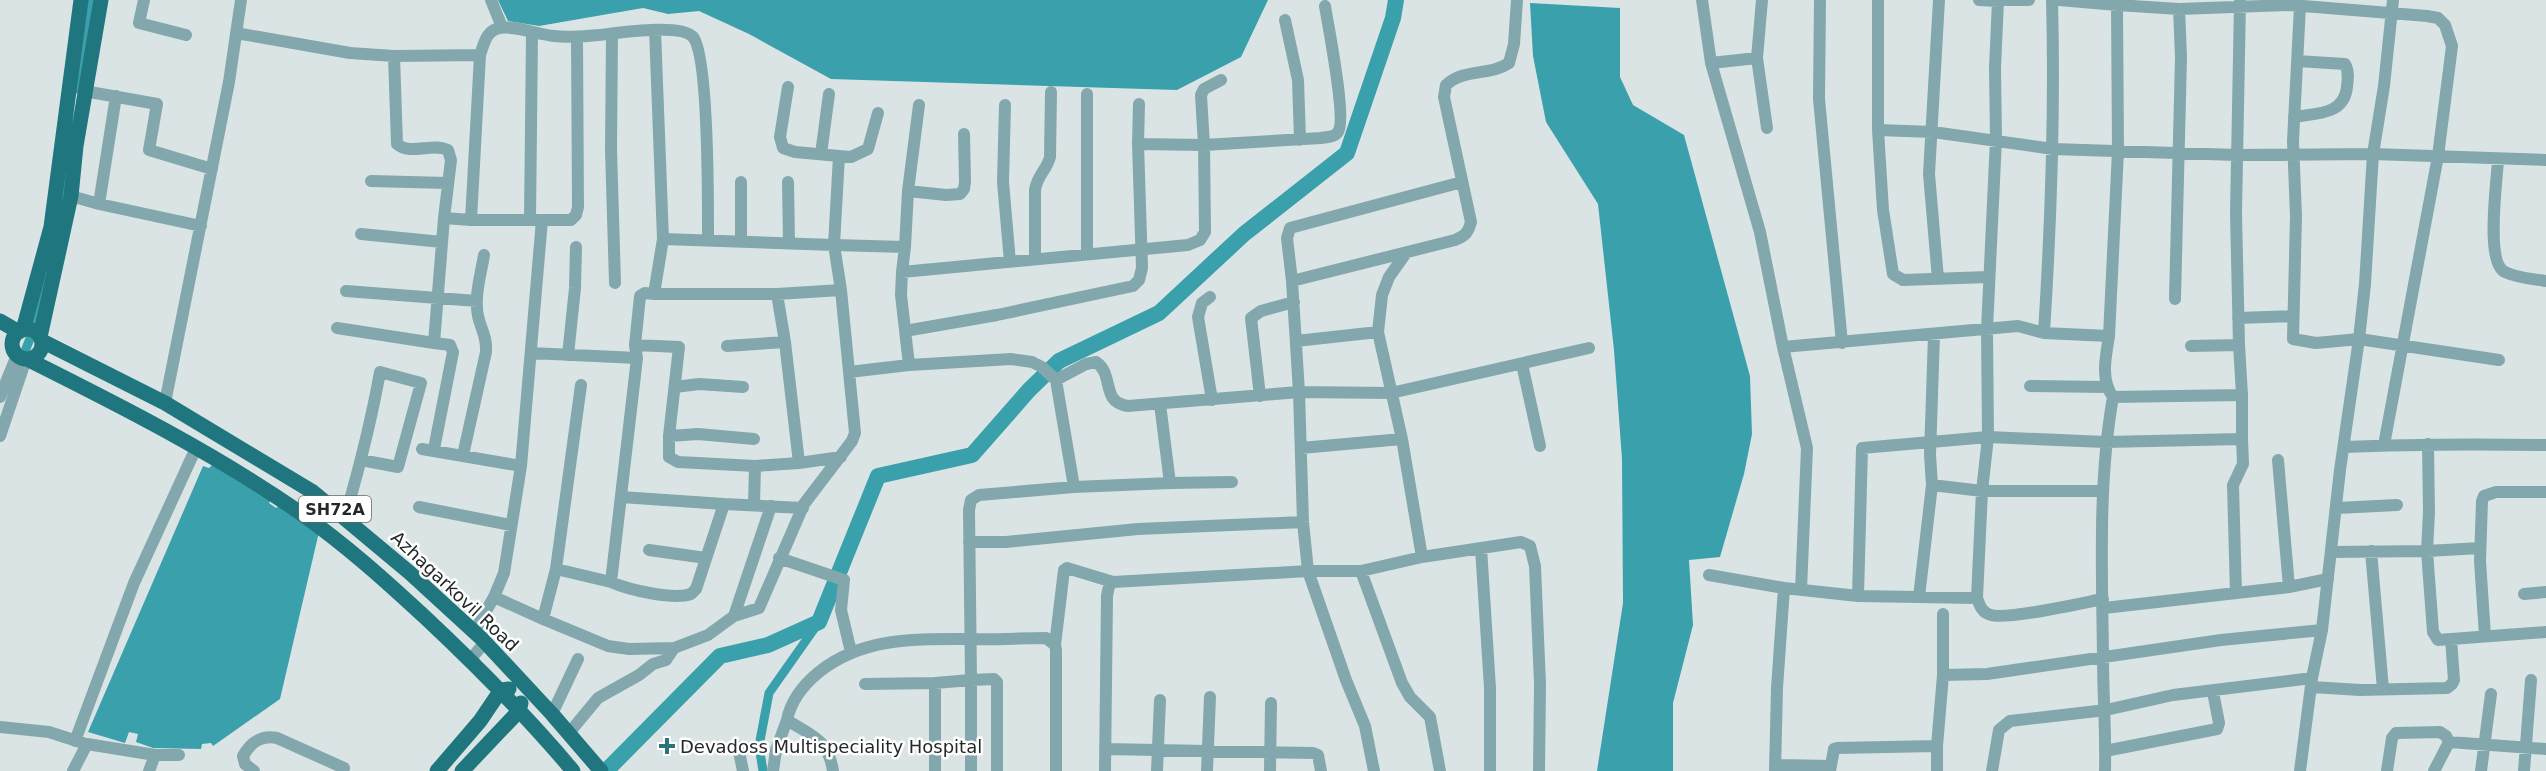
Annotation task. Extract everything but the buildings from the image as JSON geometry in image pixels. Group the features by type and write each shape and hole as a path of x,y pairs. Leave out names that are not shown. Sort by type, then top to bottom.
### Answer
{"main road":[{"path":"32,333 13,340 18,355 41,351 32,333 51,226 81,0"},
{"path":"32,333 70,196 84,91 101,0"},
{"name":"Azhagarkovil Road","path":"0,321 32,333 165,403 313,492 345,517 480,637 552,714 601,771"},
{"name":"SH72A","path":"18,355 136,414 196,448 297,511 333,537 381,576 501,690 569,766"},
{"path":"437,771 480,721 501,690 525,686 519,711 462,771"}],"street":[{"path":"144,0 139,22 186,35"},
{"path":"165,403 212,169 241,0"},
{"path":"491,0 502,27"},
{"path":"1292,281 1455,240 1469,231 1471,222 1444,97 1446,85 1452,79 1467,73 1499,68 1509,63 1514,44 1517,0"},
{"path":"1702,0 1711,63 1760,232 1783,347 1807,448 1800,590"},
{"path":"1762,0 1757,58 1767,128"},
{"path":"1820,0 1819,99 1842,343"},
{"path":"1878,0 1878,130 1883,210 1891,268 1896,277 1903,280 1988,278"},
{"path":"1938,279 1929,174 1939,0"},
{"path":"1979,0 2029,0"},
{"path":"1998,0 1996,139 1988,278 1988,437 1982,491 1977,598 1982,609 1986,613 2004,617 2104,603 2289,587 2328,579"},
{"path":"2044,333 2049,199 2054,149 2052,0"},
{"path":"2059,0 2117,2 2179,9 2240,4 2393,6 2438,18 2449,32 2452,46 2439,156 2401,346 2384,445"},
{"path":"2104,771 2106,710 2103,659 2103,491 2109,392 2105,360 2109,336 2118,151 2117,2"},
{"path":"2236,593 2233,485 2243,464 2238,318 2237,155 2240,4"},
{"path":"1138,144 1204,145 1300,140 1332,136 1339,132 1342,123 1325,6"},
{"path":"2300,6 2294,117 2293,339 2316,343 2359,339 2499,360"},
{"path":"2300,771 2312,682 2322,630 2359,339 2365,284 2373,154 2393,6"},
{"path":"2175,299 2179,151 2179,9"},
{"path":"1285,20 1298,80 1300,140"},
{"path":"471,220 480,55 485,39 493,30 502,27 532,33 577,37 655,30 685,32 692,35 699,51 706,119 708,240"},
{"path":"654,294 663,239 655,30"},
{"path":"236,33 350,53 394,56 480,55"},
{"path":"470,660 504,573 521,466 531,353 536,220 532,33"},
{"path":"612,34 611,150 615,283"},
{"path":"444,218 571,220 576,215 578,207 577,37"},
{"path":"394,56 397,144 407,149 437,147 448,150 451,160 434,343"},
{"path":"1711,63 1757,58"},
{"path":"2294,117 2334,109 2342,105 2348,80 2345,64 2297,61"},
{"path":"902,272 1188,245 1200,240 1205,232 1204,145 1200,94 1204,89 1221,80"},
{"path":"788,87 780,136 783,148 788,151 851,157 868,150 878,113"},
{"path":"84,91 157,104 149,150 212,169"},
{"path":"1035,259 1035,190 1036,180 1048,164 1050,157 1051,92"},
{"path":"821,154 829,94"},
{"path":"1087,94 1087,254"},
{"path":"99,204 116,96"},
{"path":"905,332 1133,286 1139,280 1142,268 1139,104"},
{"path":"909,365 901,295 908,191 919,105"},
{"path":"1005,105 1003,182 1010,262"},
{"path":"1878,130 1933,132 1996,139 2054,149 2179,151 2237,155 2373,154 2546,160"},
{"path":"908,191 946,195 960,194 965,182 964,134"},
{"path":"495,597 608,646 629,649 674,648 708,635 734,616 759,608 779,558 803,508 841,457 855,433 841,290 834,245 839,156"},
{"path":"2498,160 2494,238 2494,255 2497,265 2504,272 2546,281"},
{"path":"371,181 448,183"},
{"path":"788,182 789,243"},
{"path":"1374,771 1365,726 1346,680 1308,571 1303,522 1294,302 1287,238 1290,228 1462,182"},
{"path":"741,183 741,242"},
{"path":"70,196 201,226"},
{"path":"361,234 442,242"},
{"path":"663,239 905,247"},
{"path":"568,355 575,288 576,247"},
{"path":"1406,253 1389,277 1382,295 1378,332 1402,439 1422,557"},
{"path":"463,455 486,352 487,340 478,317 477,301 484,255"},
{"path":"611,582 637,358 640,296 645,293 777,294 841,290"},
{"path":"346,291 437,296 477,301"},
{"path":"777,294 799,463"},
{"path":"1210,297 1202,303 1198,317 1212,400"},
{"path":"1260,396 1251,318 1261,311 1294,302"},
{"path":"2238,318 2292,316"},
{"path":"1783,347 2018,326 2044,333 2109,336"},
{"path":"337,328 450,345 453,352 428,449 521,466"},
{"path":"1296,341 1378,332"},
{"path":"1919,597 1932,485 1930,441 1934,334"},
{"path":"727,346 785,342"},
{"path":"636,345 679,347 668,451 673,460 755,466 841,457"},
{"path":"2191,346 2239,345"},
{"path":"1054,378 1096,362 1102,366 1112,399 1118,405 1160,404 1299,392 1391,393 1589,348"},
{"path":"531,353 637,358"},
{"path":"0,397 18,355"},
{"path":"0,436 18,355"},
{"path":"849,372 909,365 1011,359 1032,362 1042,367 1054,378 1074,487"},
{"path":"1522,364 1540,446"},
{"path":"345,517 362,460 380,372 421,383 398,467 362,460"},
{"path":"675,387 699,384 743,387"},
{"path":"543,619 556,569 581,385"},
{"path":"2030,386 2109,392 2242,395"},
{"path":"1160,404 1170,483"},
{"path":"669,436 698,434 754,439"},
{"path":"1858,596 1862,448 1988,437 2105,442 2242,439"},
{"path":"1301,448 1402,439"},
{"path":"2344,447 2428,444 2546,445"},
{"path":"2428,444 2427,551 2433,632 2438,640 2546,632"},
{"path":"73,771 134,583 196,448"},
{"path":"2278,460 2289,587"},
{"path":"754,505 755,466"},
{"path":"971,771 969,510 971,500 975,496 1074,487 1232,482"},
{"path":"1932,485 1982,491 2103,491"},
{"path":"2485,636 2480,548 2484,496 2496,492 2546,492"},
{"path":"621,497 803,508"},
{"path":"556,569 631,588 685,596 691,594 696,589 723,504"},
{"path":"2337,508 2397,505"},
{"path":"734,616 771,506"},
{"path":"420,507 512,525"},
{"path":"969,542 1006,542 1138,529 1303,522"},
{"path":"1056,771 1055,645 1064,570 1071,569 1113,582 1308,571 1361,571 1422,557 1521,542 1530,546 1533,555 1540,684 1539,771"},
{"path":"1481,548 1490,688 1491,771"},
{"path":"2331,552 2480,548"},
{"path":"649,550 706,558"},
{"path":"2371,551 2383,689"},
{"path":"779,558 840,576 844,580 841,610 851,652"},
{"path":"1361,571 1402,683 1410,697 1430,717 1440,771"},
{"path":"1709,575 1784,588 1858,596 1977,598"},
{"path":"1104,771 1107,596 1109,586 1113,582"},
{"path":"1784,588 1777,688 1775,768 1831,769 1834,749 1841,747 1937,746"},
{"path":"2524,594 2546,592"},
{"path":"1937,771 1943,675 1943,614"},
{"path":"1943,675 1987,674 2103,659 2220,640 2322,630"},
{"path":"773,771 776,750 793,702 806,682 851,652 881,644 920,638 1046,638 1055,645"},
{"path":"1992,771 1999,730 2010,721 2106,710 2173,695 2312,682 2383,689 2450,687 2454,680 2451,639"},
{"path":"573,739 598,698 639,675 653,664 666,660 674,648"},
{"path":"552,714 578,659"},
{"path":"865,684 994,679 997,682 997,771"},
{"path":"2524,771 2531,680"},
{"path":"934,771 935,683"},
{"path":"2105,751 2217,729 2219,723 2213,692"},
{"path":"2481,771 2491,694"},
{"path":"1208,771 1210,697"},
{"path":"1157,771 1160,700"},
{"path":"1270,771 1271,703"},
{"path":"787,720 820,740 828,749 833,771"},
{"path":"0,727 49,732 81,742 154,755 179,755"},
{"path":"2387,771 2392,738 2396,733 2440,732 2450,742"},
{"path":"253,771 245,764 243,756 254,741 266,736 277,738 344,768"},
{"path":"2450,742 2546,749"},
{"path":"2434,771 2450,742"},
{"path":"738,747 743,771"},
{"path":"1105,749 1313,753 1320,759 1321,771"},
{"path":"149,771 154,755"}],"water":[{"path":"498,0 1268,0 1241,57 1177,90 831,79 749,34 699,11 668,14 643,8 539,26 508,21"},
{"path":"1530,3 1620,8 1620,77 1633,105 1684,135 1750,376 1752,434 1744,474 1720,557 1689,560 1693,625 1673,703 1673,771 1597,771 1623,603 1622,459 1614,350 1598,204 1546,122 1533,56"},
{"path":"214,463 271,499 269,503 276,508 280,505 319,532 280,699 213,746 211,743 202,744 201,749 153,748 136,742 138,734 129,732 125,743 88,732 203,466 209,468"}],"waterway":[{"path":"76,89 92,0"},
{"path":"606,771 720,656 768,645 819,622 878,476 972,455 1029,390 1059,361 1159,313 1244,234 1347,153 1393,18 1396,0"},
{"path":"61,211 65,180"},
{"path":"20,364 31,336 45,280"},
{"path":"763,771 759,746 769,693 819,622"}],"place":[{"name":"Devadoss Multispeciality Hospital","path":"667,746"}]}
